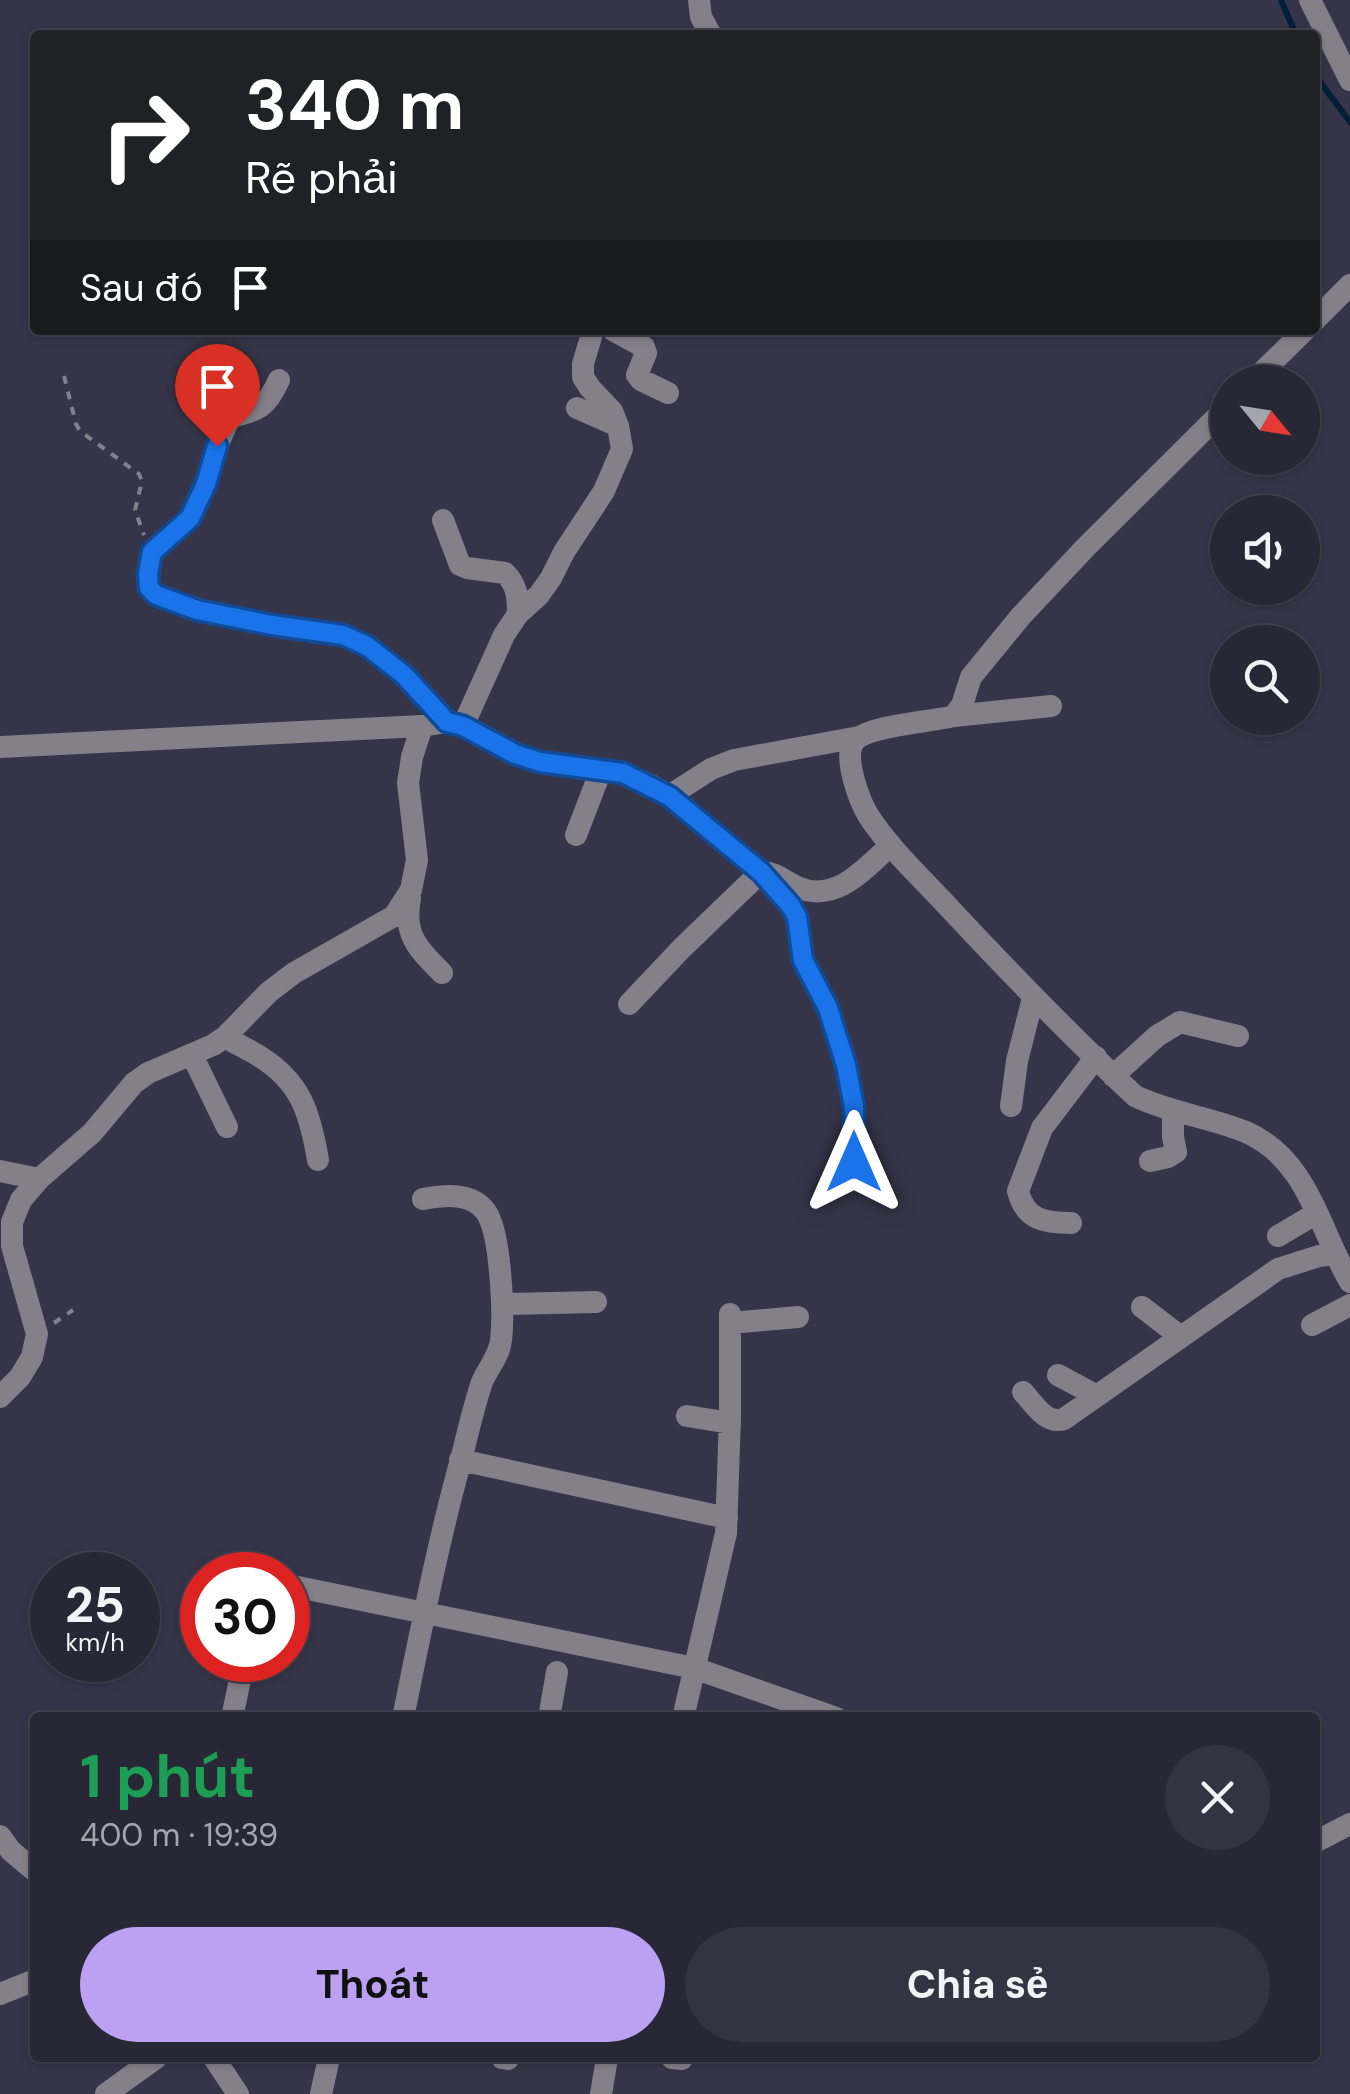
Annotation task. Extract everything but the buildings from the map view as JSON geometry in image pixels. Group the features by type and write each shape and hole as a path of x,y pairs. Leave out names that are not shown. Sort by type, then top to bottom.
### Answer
{"street":[{"path":"699,0 701,17 708,30"},
{"path":"1310,0 1350,80"},
{"path":"1320,315 1350,286"},
{"path":"455,724 504,635 518,614 539,595 604,491 622,448 612,411 583,377 592,335"},
{"path":"623,335 644,346 646,353 637,375 668,393"},
{"path":"1269,365 1300,335"},
{"path":"279,380 270,400 257,411 230,417 190,518 152,552 149,588 156,595 197,610 343,635 367,646 404,675 455,724 515,754 540,762 623,773 669,796 761,872 797,917 803,960 828,1008 846,1065 854,1107 854,1162"},
{"path":"577,408 618,426"},
{"path":"954,716 971,677 1021,616 1210,424"},
{"path":"444,520 460,565 505,573 511,579 518,614"},
{"path":"669,796 711,769 734,760 954,716 1050,706"},
{"path":"0,747 455,724"},
{"path":"422,726 408,782 417,860 407,924 425,955 442,972"},
{"path":"859,737 851,745 850,760 858,796 891,845 1034,998 1134,1096 1244,1131 1266,1142 1286,1160 1304,1185 1350,1282"},
{"path":"576,835 601,770"},
{"path":"630,1004 761,872 770,872 799,888 830,891 850,882 891,845"},
{"path":"0,1397 20,1377 32,1357 37,1334 12,1246 12,1222 21,1200 92,1133 134,1083 148,1072 225,1036 294,972 394,916 411,890"},
{"path":"1011,1106 1017,1061 1034,998"},
{"path":"1113,1076 1157,1036 1180,1022 1238,1036"},
{"path":"225,1036 289,1078 304,1104 318,1160"},
{"path":"192,1054 227,1126"},
{"path":"1071,1223 1046,1223 1023,1205 1018,1191 1042,1128 1096,1058"},
{"path":"1150,1161 1176,1152 1173,1110"},
{"path":"0,1171 39,1179"},
{"path":"404,1712 460,1460 483,1380 501,1345 502,1304 494,1225 486,1211 463,1197 423,1199"},
{"path":"1278,1236 1317,1213"},
{"path":"1023,1392 1044,1415 1057,1422 1064,1419 1278,1268 1336,1254"},
{"path":"502,1304 596,1302"},
{"path":"1312,1325 1350,1304"},
{"path":"1142,1308 1181,1337"},
{"path":"683,1712 726,1533 730,1319 798,1317"},
{"path":"1058,1375 1097,1396"},
{"path":"687,1416 730,1423"},
{"path":"460,1460 726,1518"},
{"path":"310,1589 694,1668 819,1712"},
{"path":"550,1712 557,1672"},
{"path":"233,1712 239,1682"},
{"path":"1320,1839 1350,1824"},
{"path":"0,1836 30,1867"},
{"path":"0,1994 30,1982"},
{"path":"106,2094 150,2062"},
{"path":"217,2062 238,2094"},
{"path":"321,2094 328,2062"},
{"path":"601,2094 607,2062"}],"path":[{"path":"64,376 80,431 142,480 135,510 152,552"}],"waterway":[{"path":"1281,0 1294,30"},
{"path":"1320,82 1350,122"}],"route":[{"path":"217,446 206,484 190,518 152,552 149,588 156,595 197,610 343,635 367,646 404,675 447,722 463,726 515,754 540,762 623,773 669,796 761,872 797,917 803,960 828,1008 846,1065 854,1107 854,1162"}]}
